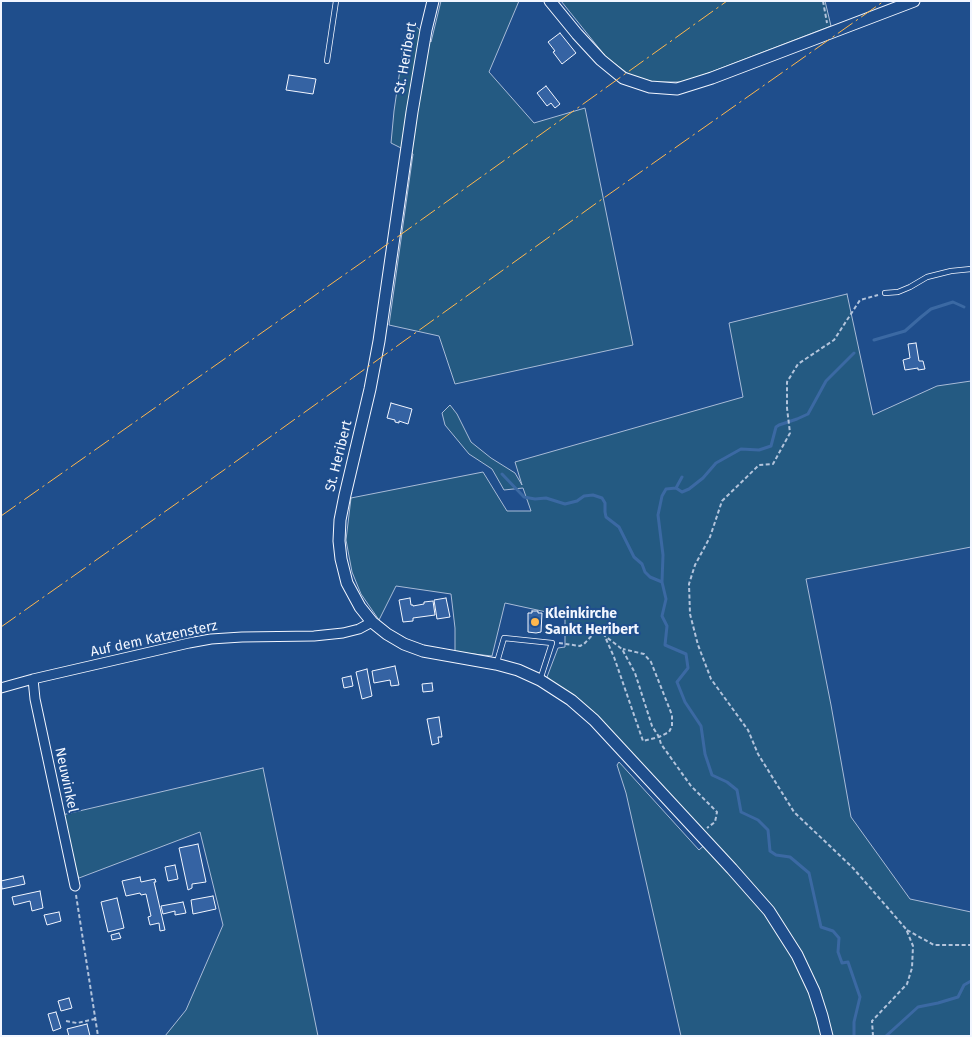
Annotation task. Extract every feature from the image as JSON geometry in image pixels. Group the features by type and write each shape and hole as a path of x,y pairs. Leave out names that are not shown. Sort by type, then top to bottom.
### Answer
{"street":[{"name":"St. Heribert","path":"433,1 412,112 374,370 340,520 339,541 346,583 360,607 372,622 404,644 423,651 496,664 518,670 540,680 571,700 594,720 769,911 798,955 814,991 826,1036"},
{"path":"550,1 601,60 623,78 650,87 677,89 712,78 914,1"},
{"name":"Auf dem Katzensterz","path":"1,688 189,643 242,637 314,636 343,633 359,629 372,622"},
{"name":"Neuwinkel","path":"33,679 35,699 75,886"}],"lane":[{"path":"327,61 336,1"},
{"path":"885,293 898,292 927,277 951,271 971,269"},
{"path":"496,664 504,638 552,643 540,680"}],"path":[{"path":"823,1 830,34"},
{"path":"873,1036 872,1021 907,984 912,968 913,946 906,929 853,868 794,812 758,754 748,730 711,679 698,645 690,614 689,584 710,537 722,501 759,466 773,464 790,433 787,382 798,364 834,340 860,300 885,293"},
{"path":"552,643 580,646 599,630 622,649 635,673 652,726 661,744 691,786 717,812 714,822 700,835"},
{"path":"605,636 643,741 659,737 669,732 672,726 672,715 651,662 644,654 622,649"},
{"path":"75,886 98,1036"},
{"path":"906,929 934,945 971,945"},
{"path":"66,1021 77,1023 95,1019"}],"shaded area":[{"path":"441,1 519,1 489,72 534,123 585,108 633,345 455,384 439,336 389,325 413,154 391,143 404,42 413,23 431,42"},
{"path":"561,1 825,1 831,26 685,82 654,82 631,76 606,57"},
{"path":"847,294 873,415 937,386 971,381 971,547 806,579 851,817 910,899 971,912 971,1036 681,1036 626,793 617,765 619,762 699,850 710,840 596,717 547,677 558,648 565,647 565,616 505,603 492,656 455,652 455,628 451,594 396,586 379,620 361,594 352,572 346,540 351,498 483,472 507,511 531,511 523,488 504,490 492,469 469,454 445,425 442,413 450,405 457,414 471,442 491,458 515,473 522,485 515,462 743,397 729,323"},
{"path":"263,768 318,1036 165,1036 186,1010 223,925 200,832 79,878 73,866 62,815"}],"building":[{"path":"560,33 576,53 562,64 548,42"},
{"path":"289,75 316,79 313,94 286,90"},
{"path":"546,86 560,104 555,108 551,103 547,106 537,93"},
{"path":"916,343 919,361 923,361 925,369 905,370 903,360 910,358 908,344"},
{"path":"391,403 412,409 408,424 399,421 399,423 395,422 395,420 387,418"},
{"path":"410,598 411,605 413,606 433,601 435,615 413,618 413,621 403,622 399,600"},
{"path":"446,598 450,617 437,619 434,600"},
{"name":"Kleinkirche Sankt Heribert","path":"532,611 542,613 541,632 528,632 528,613 532,613"},
{"path":"395,666 399,685 391,686 390,680 374,683 372,671"},
{"path":"367,669 372,696 362,699 356,672"},
{"path":"351,676 353,686 344,688 342,678"},
{"path":"432,683 433,691 423,692 422,684"},
{"path":"439,717 442,737 438,737 439,743 432,745 427,719"},
{"path":"198,844 206,882 192,884 192,888 188,890 179,848"},
{"path":"175,865 178,879 168,881 165,867"},
{"path":"23,876 25,884 2,889 1,881"},
{"path":"140,877 141,882 155,879 156,882 154,882 165,930 160,931 159,923 150,925 148,917 151,916 146,894 141,895 140,893 126,896 122,881"},
{"path":"40,891 43,908 32,911 30,901 14,905 12,897"},
{"path":"213,896 216,909 193,914 191,900"},
{"path":"117,898 124,928 108,932 101,902"},
{"path":"183,902 186,913 175,915 175,911 163,914 161,906"},
{"path":"59,912 61,921 47,925 44,915"},
{"path":"119,933 121,938 112,940 111,935"},
{"path":"69,998 72,1008 61,1011 58,1001"},
{"path":"56,1012 61,1028 53,1031 48,1014"},
{"path":"87,1024 90,1036 69,1036 67,1029"}],"waterway":[{"path":"874,340 905,331 931,309 953,302 964,307"},
{"path":"854,353 826,381 808,414 776,427 771,446 759,450 741,449 716,463 703,478 682,492 676,488 666,489 662,496 658,515 663,555 662,582 666,599 662,616 667,626 665,645 686,654 688,668 677,682 685,702 701,726 705,754 712,775 727,782 737,790 741,812 758,820 768,830 770,851 776,855 790,857 809,873 821,927 833,931 839,938 838,952 842,963 848,962 860,997 854,1022 854,1036"},
{"path":"502,474 524,497 546,498 565,504 577,501 584,496 593,495 602,498 605,503 606,517 619,527 634,557 642,564 645,572 650,577 662,582"},
{"path":"676,488 682,477"},
{"path":"886,1036 918,1007 958,997 964,985 971,981"}],"power":[{"path":"1,516 361,263 727,1"},
{"path":"1,627 884,1"}],"place":[{"name":"Kleinkirche Sankt Heribert","path":"535,622"}]}
